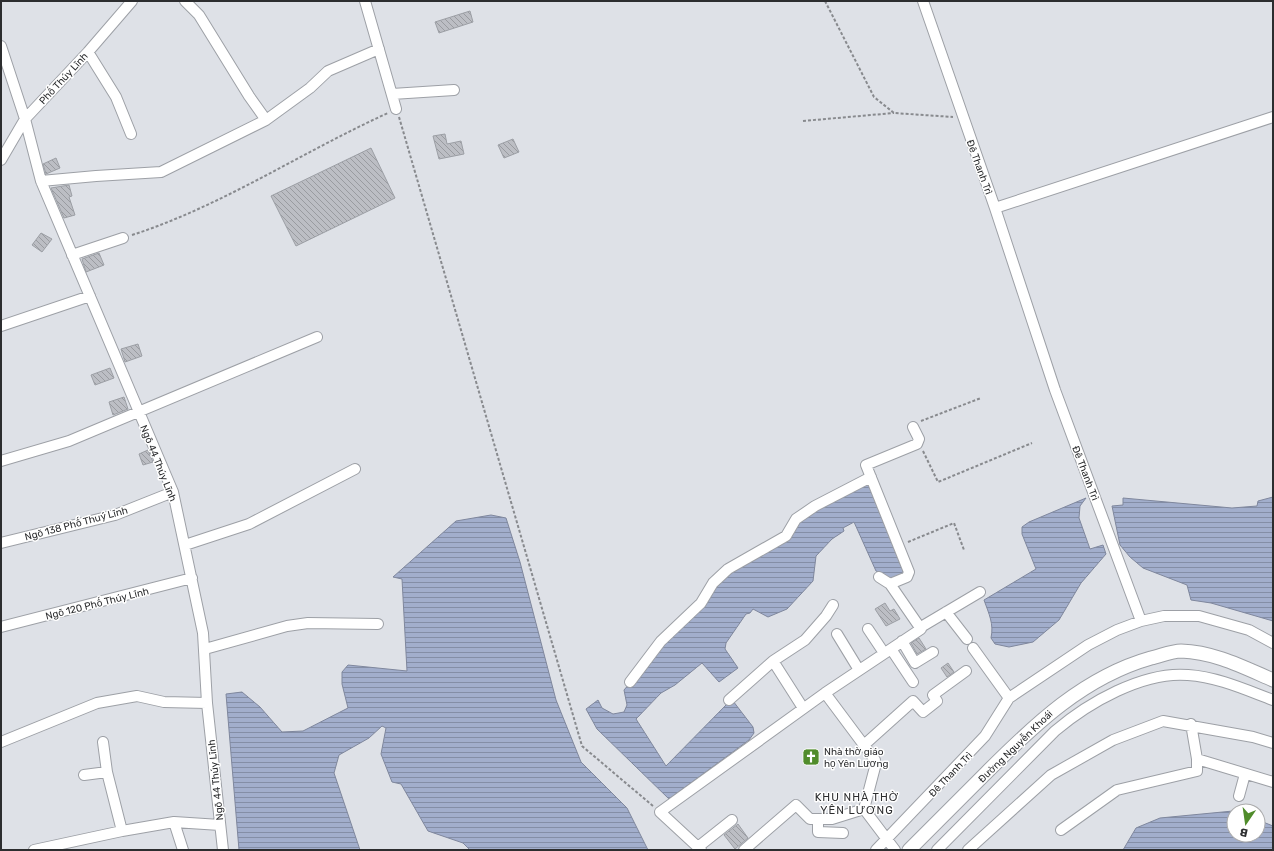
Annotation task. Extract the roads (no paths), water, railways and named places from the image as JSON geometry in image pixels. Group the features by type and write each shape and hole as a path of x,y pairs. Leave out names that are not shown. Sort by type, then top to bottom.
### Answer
{"main road":[{"name":"Đường Nguyễn Khoái","path":"909,850 1029,730 1056,708 1109,673 1138,662 1179,651 1201,653 1222,658 1273,680"}],"street":[{"name":"Phố Thúy Lĩnh","path":"1,160 25,119 88,52 132,1"},
{"path":"185,1 200,15 248,96 266,120"},
{"path":"365,1 396,109"},
{"name":"Đê Thanh Trì","path":"876,850 985,736 1009,698 1088,645 1141,620 1055,390 995,208 962,117 923,1"},
{"name":"Ngõ 44 Thúy Lĩnh","path":"1,46 25,119 41,181 173,492 192,578 205,649 207,703 223,850"},
{"path":"41,181 161,172 266,120 310,88 328,71 379,49"},
{"path":"88,52 116,97 131,134"},
{"path":"392,94 454,90"},
{"path":"995,208 1273,117"},
{"path":"72,255 123,238"},
{"path":"1,326 90,296"},
{"path":"1,461 69,441 317,337"},
{"path":"890,584 907,577 910,572 866,465 917,444 919,439 914,427"},
{"path":"185,545 249,524 355,469"},
{"path":"630,682 661,641 701,603 713,583 728,569 786,536 796,519 815,506 871,477"},
{"name":"Ngõ 138 Phố Thuý Lĩnh","path":"1,544 115,515 173,492"},
{"path":"879,577 890,584 921,627"},
{"name":"Ngõ 120 Phố Thúy Lĩnh","path":"1,627 192,578"},
{"path":"732,820 700,849 660,812 803,708 921,629 921,627 980,592"},
{"path":"729,700 773,662 805,640 826,616 833,605"},
{"path":"946,612 967,639"},
{"path":"1141,620 1164,616 1199,616 1249,630 1273,643"},
{"path":"205,649 287,626 308,623 378,624"},
{"path":"868,629 913,682"},
{"path":"836,634 859,670"},
{"path":"902,641 916,663 933,652"},
{"path":"973,648 1009,698"},
{"path":"773,662 803,708"},
{"path":"864,745 914,701 923,712 937,701 933,695 966,671"},
{"path":"937,850 1055,732 1098,701 1128,687 1160,676 1188,675 1230,683 1273,700"},
{"path":"825,693 875,760 875,767 864,809"},
{"path":"1,742 97,703 137,696 164,702 207,703"},
{"path":"968,850 1051,775 1113,740 1163,721 1191,724 1254,737 1273,743"},
{"path":"1061,830 1117,790 1197,771 1197,759 1191,724"},
{"path":"103,742 107,772 122,831"},
{"path":"1197,759 1273,782"},
{"path":"84,775 107,772"},
{"path":"1239,796 1245,774"},
{"path":"744,850 796,805 810,819 832,819 864,809"},
{"path":"864,809 895,850"},
{"path":"818,819 818,832 843,833"},
{"path":"34,850 122,831 174,822 220,825"},
{"path":"174,822 183,850"}],"water":[{"path":"865,481 871,483 905,567 901,575 891,579 876,571 854,522 843,528 844,531 832,539 816,556 813,581 787,609 768,617 753,609 750,613 746,614 726,643 725,649 738,668 719,682 702,663 675,685 661,693 636,719 666,766 727,704 733,701 753,727 754,733 749,740 669,799 597,729 586,709 598,700 602,708 613,714 624,712 627,705 624,690 715,584 730,570 787,539 799,518"},
{"path":"1273,497 1273,621 1211,603 1191,600 1187,585 1143,568 1130,557 1120,545 1112,506 1123,505 1123,498 1232,508 1257,506 1258,501"},
{"path":"1086,498 1080,506 1079,518 1090,549 1103,545 1106,554 1081,583 1059,620 1033,642 1009,647 995,644 991,638 991,624 984,600 1036,569 1022,534 1022,527 1029,522"},
{"path":"491,515 506,518 520,562 556,700 581,762 627,808 648,850 470,850 463,843 428,831 401,784 392,782 381,754 386,728 382,726 369,738 339,755 334,773 360,850 239,850 226,694 242,692 260,707 282,732 303,731 348,708 342,684 342,672 348,665 407,671 402,579 393,577 456,521"},
{"path":"1226,812 1226,843 1266,843 1266,823 1273,826 1273,850 1123,850 1136,828 1160,818"}],"place":[{"name":"Nhà thờ giáo họ Yên Lương","path":"811,757"}],"district":[{"name":"KHU NHÀ THỜ YÊN LƯƠNG","path":"857,803"}]}
